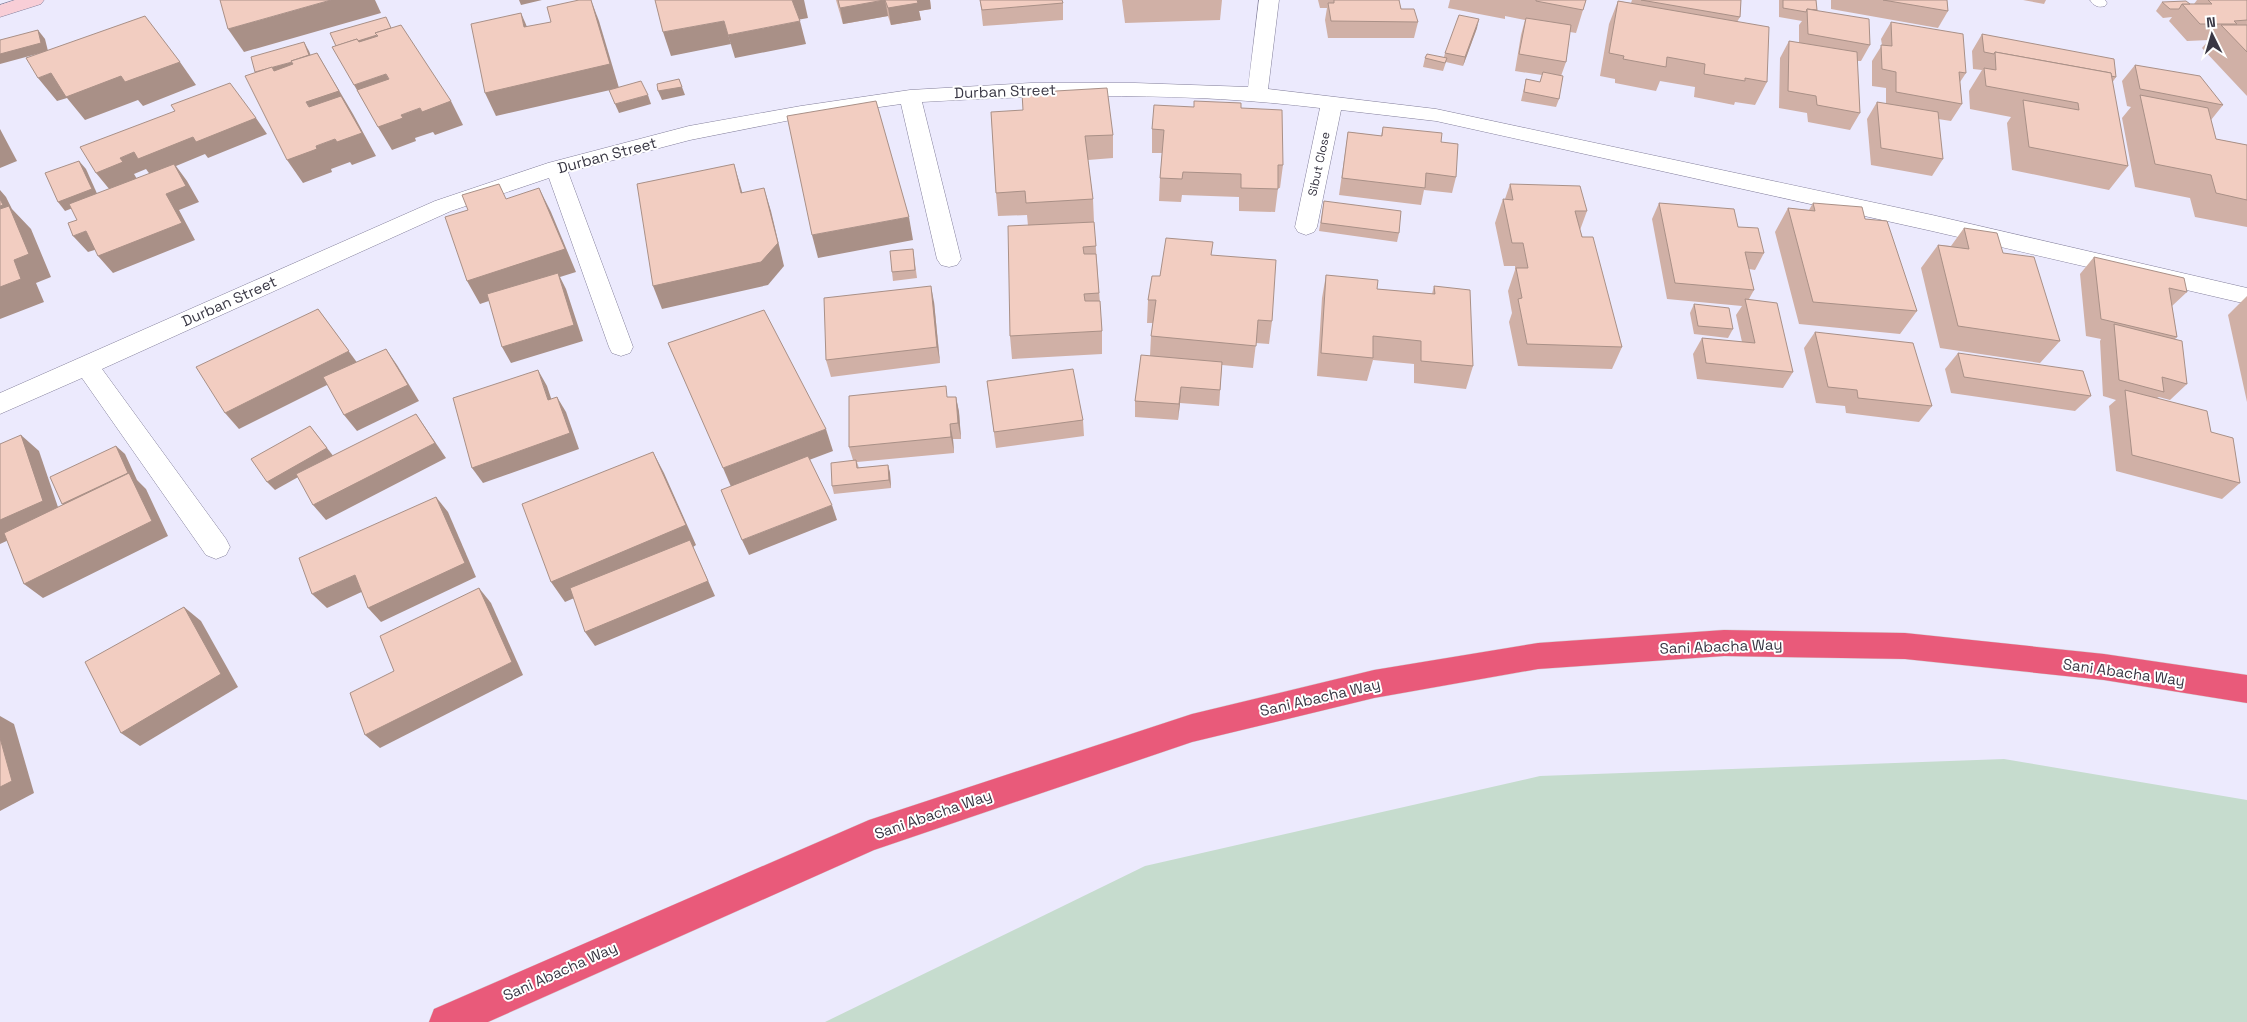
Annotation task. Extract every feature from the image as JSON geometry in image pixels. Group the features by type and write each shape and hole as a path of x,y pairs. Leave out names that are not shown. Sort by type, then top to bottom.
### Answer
{"highway":[{"name":"Sani Abacha Way","path":"447,1022 869,836 1192,728 1374,684 1538,656 1724,643 1905,646 2104,667 2247,689"}],"main road":[{"path":"0,11 34,0"}],"street":[{"path":"1257,94 1269,0"},
{"name":"Durban Street","path":"0,404 443,206 556,168 689,133 801,112 910,96 1030,89 1135,89 1257,94 1436,115 1932,223 2247,296"},
{"path":"910,96 949,259"},
{"name":"Sibut Close","path":"1306,227 1332,102"},
{"path":"556,168 621,347"},
{"path":"86,366 216,547"}],"green space":[{"path":"2004,759 2247,800 2247,1022 825,1022 1145,866 1540,776"}],"building":[{"path":"220,0 331,0 228,29"},
{"path":"579,0 591,0 610,64 485,93 471,24 521,13 524,27 551,22 547,7"},
{"path":"655,0 792,0 800,21 728,35 724,21 663,32"},
{"path":"838,0 884,0 840,8"},
{"path":"885,0 917,0 918,3 888,8"},
{"path":"980,0 1062,0 1063,3 982,10"},
{"path":"1334,0 1399,0 1401,9 1414,9 1418,22 1331,21 1328,3 1334,3"},
{"path":"1536,0 1586,0 1583,10"},
{"path":"1641,0 1741,0 1740,17"},
{"path":"1783,0 1816,0 1817,10 1807,9 1806,12 1783,8"},
{"path":"1883,0 1947,0 1948,11"},
{"path":"2208,0 2247,0 2247,20 2234,21 2237,24 2200,24 2182,4 2212,4"},
{"path":"1618,1 1769,27 1767,82 1745,78 1745,81 1704,74 1705,64 1667,57 1666,67 1623,59 1624,56 1609,53"},
{"path":"2186,1 2190,4 2182,4 2179,9 2170,9 2162,2"},
{"path":"1807,9 1869,19 1870,45 1808,34"},
{"path":"1459,15 1479,19 1465,57 1445,53"},
{"path":"145,16 180,62 125,82 121,76 66,97 51,73 38,78 26,58"},
{"path":"386,17 391,28 358,41 357,39 336,46 330,33"},
{"path":"1526,18 1571,25 1566,62 1519,54"},
{"path":"1891,22 1963,34 1966,73 1959,72 1962,104 1896,92 1896,72 1882,69 1881,45 1892,46"},
{"path":"401,25 451,101 422,112 420,108 401,115 403,118 378,127 357,90 389,79 386,74 354,85 332,47 357,39 359,42 378,36 375,33"},
{"path":"2221,25 2247,25 2247,52"},
{"path":"38,30 41,43 0,54 0,40"},
{"path":"1982,34 2114,59 2116,77 2111,76 2111,73 1995,52 1994,54 1984,52"},
{"path":"1789,41 1857,52 1860,113 1817,105 1816,96 1788,91"},
{"path":"304,42 309,55 292,62 255,72 251,57"},
{"path":"1995,52 2111,73 2128,166 2029,147 2023,100 2079,110 2078,103 1986,86 1984,68 1996,70"},
{"path":"317,53 339,91 306,102 309,107 341,96 362,133 337,142 335,139 316,146 317,149 287,160 245,76 272,67 274,71 293,64 291,61"},
{"path":"1427,54 1447,58 1445,63 1425,58"},
{"path":"2135,65 2200,76 2223,105 2140,89"},
{"path":"1543,72 1563,76 1559,99 1524,92 1526,79 1540,82"},
{"path":"679,79 682,87 658,91 657,84"},
{"path":"641,81 648,95 615,104 609,90"},
{"path":"230,83 256,118 196,142 193,137 138,159 134,152 120,158 123,162 96,173 80,147 175,111 171,105"},
{"path":"1107,88 1113,135 1085,136 1093,199 1026,203 1025,191 996,193 991,112 1023,110 1022,93"},
{"path":"2140,95 2208,108 2216,139 2247,145 2247,200 2216,193 2211,175 2155,164"},
{"path":"876,101 909,217 812,235 787,116"},
{"path":"1194,101 1241,103 1241,108 1282,110 1283,165 1278,165 1278,189 1241,188 1241,174 1183,172 1182,179 1160,178 1164,130 1152,129 1154,105 1194,107"},
{"path":"1877,102 1938,112 1943,159 1881,148"},
{"path":"1383,127 1442,133 1441,142 1458,144 1456,177 1426,173 1425,188 1342,178 1348,132 1382,136"},
{"path":"79,161 92,189 58,202 45,173"},
{"path":"174,164 186,186 166,194 182,223 98,256 86,231 73,236 68,223 77,220 69,204"},
{"path":"734,164 741,193 764,188 778,243 761,262 653,286 637,184"},
{"path":"499,184 506,199 539,188 565,249 467,281 445,217 468,210 462,195"},
{"path":"1510,184 1580,186 1587,211 1575,211 1582,237 1593,237 1622,347 1527,344 1518,299 1522,298 1516,268 1528,268 1523,243 1512,243 1503,199 1513,200"},
{"path":"1324,201 1401,211 1399,233 1321,223"},
{"path":"1659,203 1734,209 1738,227 1758,228 1764,253 1745,252 1754,290 1675,283"},
{"path":"1813,203 1862,207 1865,219 1887,221 1917,311 1813,302 1788,208 1815,211"},
{"path":"9,206 29,254 14,260 21,279 0,287 0,209"},
{"path":"1094,222 1096,246 1083,247 1084,254 1096,254 1099,293 1084,294 1085,301 1100,301 1102,331 1010,336 1008,226"},
{"path":"1964,228 1997,233 2003,253 2034,257 2060,341 1958,326 1938,245 1969,249"},
{"path":"1166,238 1213,242 1211,255 1276,260 1272,321 1258,320 1256,346 1151,336 1156,300 1148,300 1152,276 1160,276"},
{"path":"913,249 915,270 892,272 890,251"},
{"path":"2094,257 2184,278 2187,292 2169,288 2177,337 2101,319"},
{"path":"558,273 574,325 502,347 487,294"},
{"path":"1326,275 1378,280 1377,289 1435,294 1434,286 1470,290 1473,366 1421,361 1421,341 1373,336 1373,358 1321,353"},
{"path":"931,286 937,347 826,360 824,298"},
{"path":"1745,299 1777,303 1793,372 1706,363 1702,338 1755,343"},
{"path":"1694,304 1729,308 1733,329 1698,326"},
{"path":"318,309 349,351 225,413 196,367"},
{"path":"764,310 826,429 723,468 668,343"},
{"path":"2114,324 2182,341 2187,384 2162,377 2164,392 2119,380"},
{"path":"1815,332 1913,343 1932,406 1858,398 1857,390 1828,387"},
{"path":"386,349 408,385 344,415 323,377"},
{"path":"1958,353 2083,371 2091,396 1964,377"},
{"path":"1141,355 1222,362 1220,390 1181,387 1179,404 1135,401"},
{"path":"1073,369 1083,420 994,432 987,381"},
{"path":"538,370 548,400 557,397 570,433 472,468 453,398"},
{"path":"946,386 947,397 956,397 958,423 950,424 951,437 849,447 849,396"},
{"path":"2125,390 2207,411 2211,432 2233,438 2240,483 2132,455"},
{"path":"416,414 435,443 313,505 296,474"},
{"path":"310,426 327,448 267,482 251,459"},
{"path":"21,435 43,501 0,520 0,444"},
{"path":"116,446 128,473 62,504 50,477"},
{"path":"653,452 686,525 551,582 522,504"},
{"path":"808,456 832,505 742,540 721,490"},
{"path":"856,460 857,468 888,465 889,480 832,486 831,463"},
{"path":"129,473 152,521 24,584 4,533"},
{"path":"436,497 465,563 368,608 355,575 312,594 299,558"},
{"path":"690,540 708,581 585,632 570,588"},
{"path":"479,588 512,662 365,735 350,693 394,671 380,636"},
{"path":"184,607 221,674 121,733 85,662"},
{"path":"0,738 12,781 0,787"}]}
